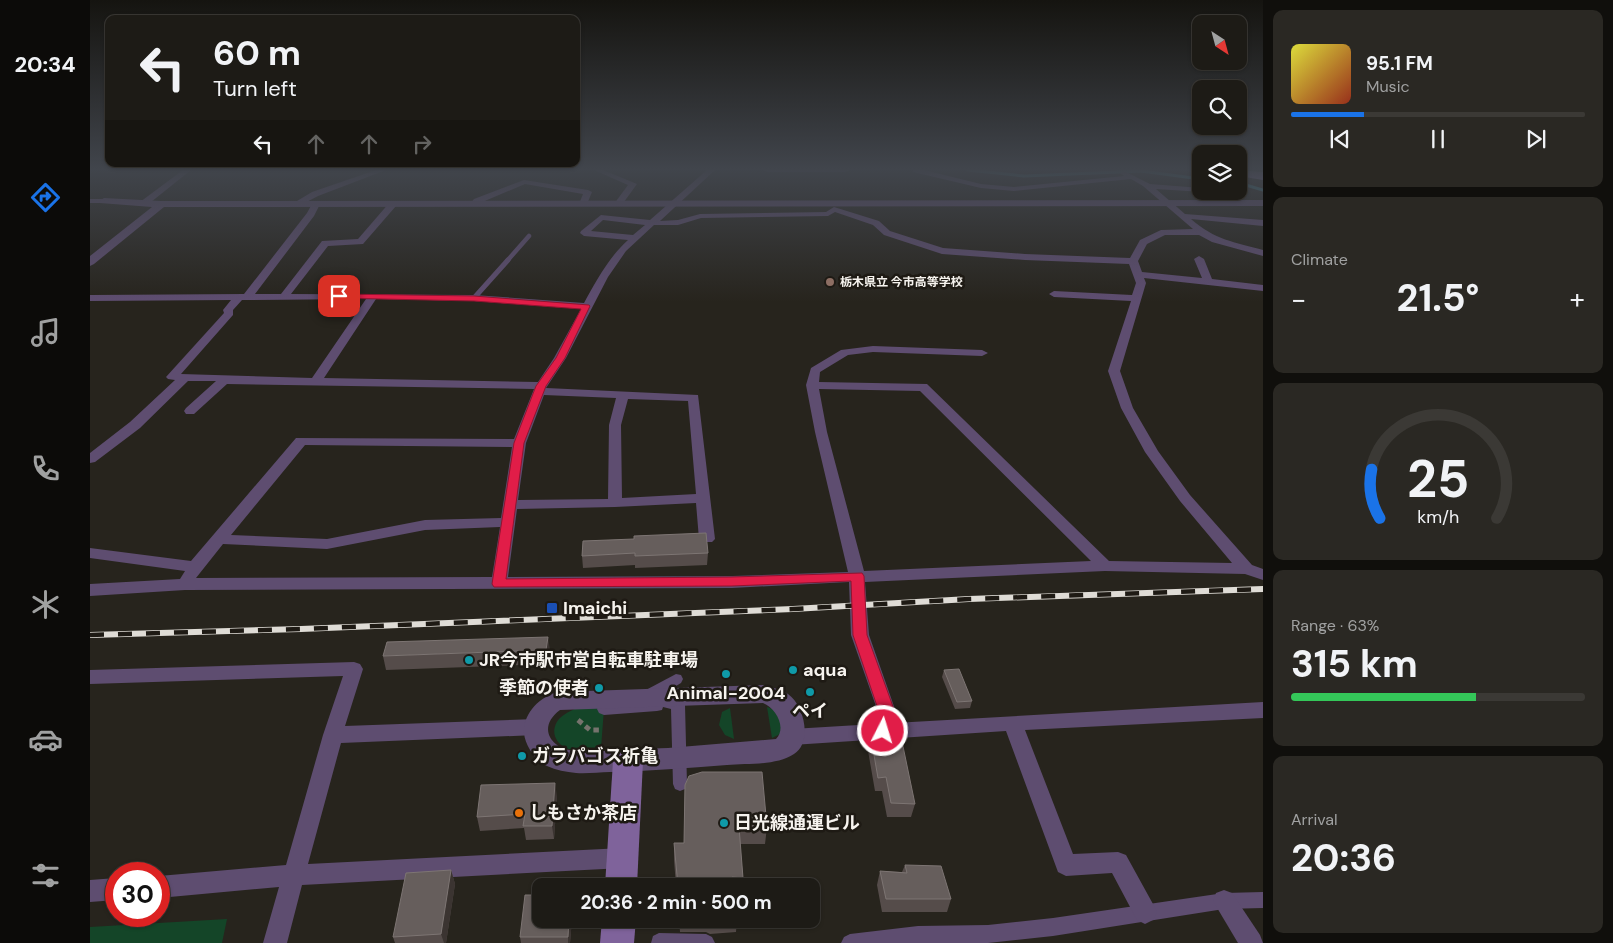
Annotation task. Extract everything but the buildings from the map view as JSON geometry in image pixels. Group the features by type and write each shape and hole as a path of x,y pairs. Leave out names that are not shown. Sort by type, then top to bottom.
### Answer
{"main road":[{"path":"622,872 628,761"}],"street":[{"path":"90,262 149,214"},
{"path":"311,214 244,296 228,310 229,313 172,377 315,383 540,388 623,395 694,398 708,540"},
{"path":"284,296 325,243 360,242 384,214"},
{"path":"499,584 519,443 540,388 560,358 586,306 608,270 624,249 662,214"},
{"path":"635,238 584,233 601,217 653,222 689,222 700,216 828,214"},
{"path":"849,214 876,223 887,233 942,251 1025,257 1133,261"},
{"path":"1180,214 1201,232 1215,240 1263,253"},
{"path":"1183,216 1263,223"},
{"path":"1201,232 1164,232 1155,234 1143,242 1133,261 1141,283 1114,371 1127,408 1152,452 1186,498 1246,569"},
{"path":"1199,259 1208,281"},
{"path":"1137,274 1263,288"},
{"path":"1054,294 1136,298"},
{"path":"315,383 373,296"},
{"path":"90,298 373,296 474,298 586,306"},
{"path":"883,731 887,712 860,635 857,576 812,385 816,370 845,352 873,349 982,353"},
{"path":"90,459 135,424 184,378"},
{"path":"190,411 224,380"},
{"path":"812,385 923,388 1105,566"},
{"path":"615,503 615,424 623,395"},
{"path":"185,584 195,567 301,440 519,443"},
{"path":"511,505 615,503 703,498"},
{"path":"219,539 327,544 425,525 508,522"},
{"path":"90,553 195,567"},
{"path":"90,590 185,584 732,582 1105,566 1246,569 1263,575"},
{"path":"90,677 354,669 333,735 275,943"},
{"path":"644,697 676,679"},
{"path":"763,694 776,697 785,705 793,731 787,746 770,751 628,761 569,762 555,759 547,753 538,740 536,727 542,711 549,704 557,701 763,694"},
{"path":"644,697 678,705"},
{"path":"604,709 678,705"},
{"path":"678,705 680,784"},
{"path":"792,736 1013,722 1263,710"},
{"path":"1013,722 1066,865 1118,862 1145,912"},
{"path":"333,735 536,727"},
{"path":"170,886 295,875 622,872"},
{"path":"90,891 105,890"},
{"path":"850,943 918,935 988,934 1224,901 1263,900"},
{"path":"1224,901 1252,943"},
{"path":"659,942 706,943"}],"lane":[{"path":"474,298 529,236"}],"path":[{"path":"578,720 590,730 602,730"}],"green space":[{"path":"583,706 604,709 601,748 573,750 564,747 555,737 555,728 559,719"},
{"path":"767,707 773,709 782,723 780,734 772,738"},
{"path":"730,708 734,739 725,735 719,725 722,712"},
{"path":"227,919 222,943 90,943 90,927 170,927 170,922"}],"railway":[{"path":"90,635 301,629 793,609 969,599 1263,589"}],"place":[{"name":"栃木県立 今市高等学校","path":"830,282"},
{"name":"Imaichi","path":"552,608"},
{"name":"JR今市駅市営自転車駐車場","path":"469,660"},
{"name":"aqua","path":"793,670"},
{"name":"Animal-2004","path":"726,674"},
{"name":"季節の使者","path":"599,688"},
{"name":"ペイ","path":"810,692"},
{"name":"ガラパゴス祈亀","path":"522,756"},
{"name":"しもさか茶店","path":"519,813"},
{"name":"日光線通運ビル","path":"724,823"}],"route":[{"path":"339,296 474,298 586,306 560,358 541,386 519,443 499,584 732,582 857,576 860,635 887,712 883,731"}]}
